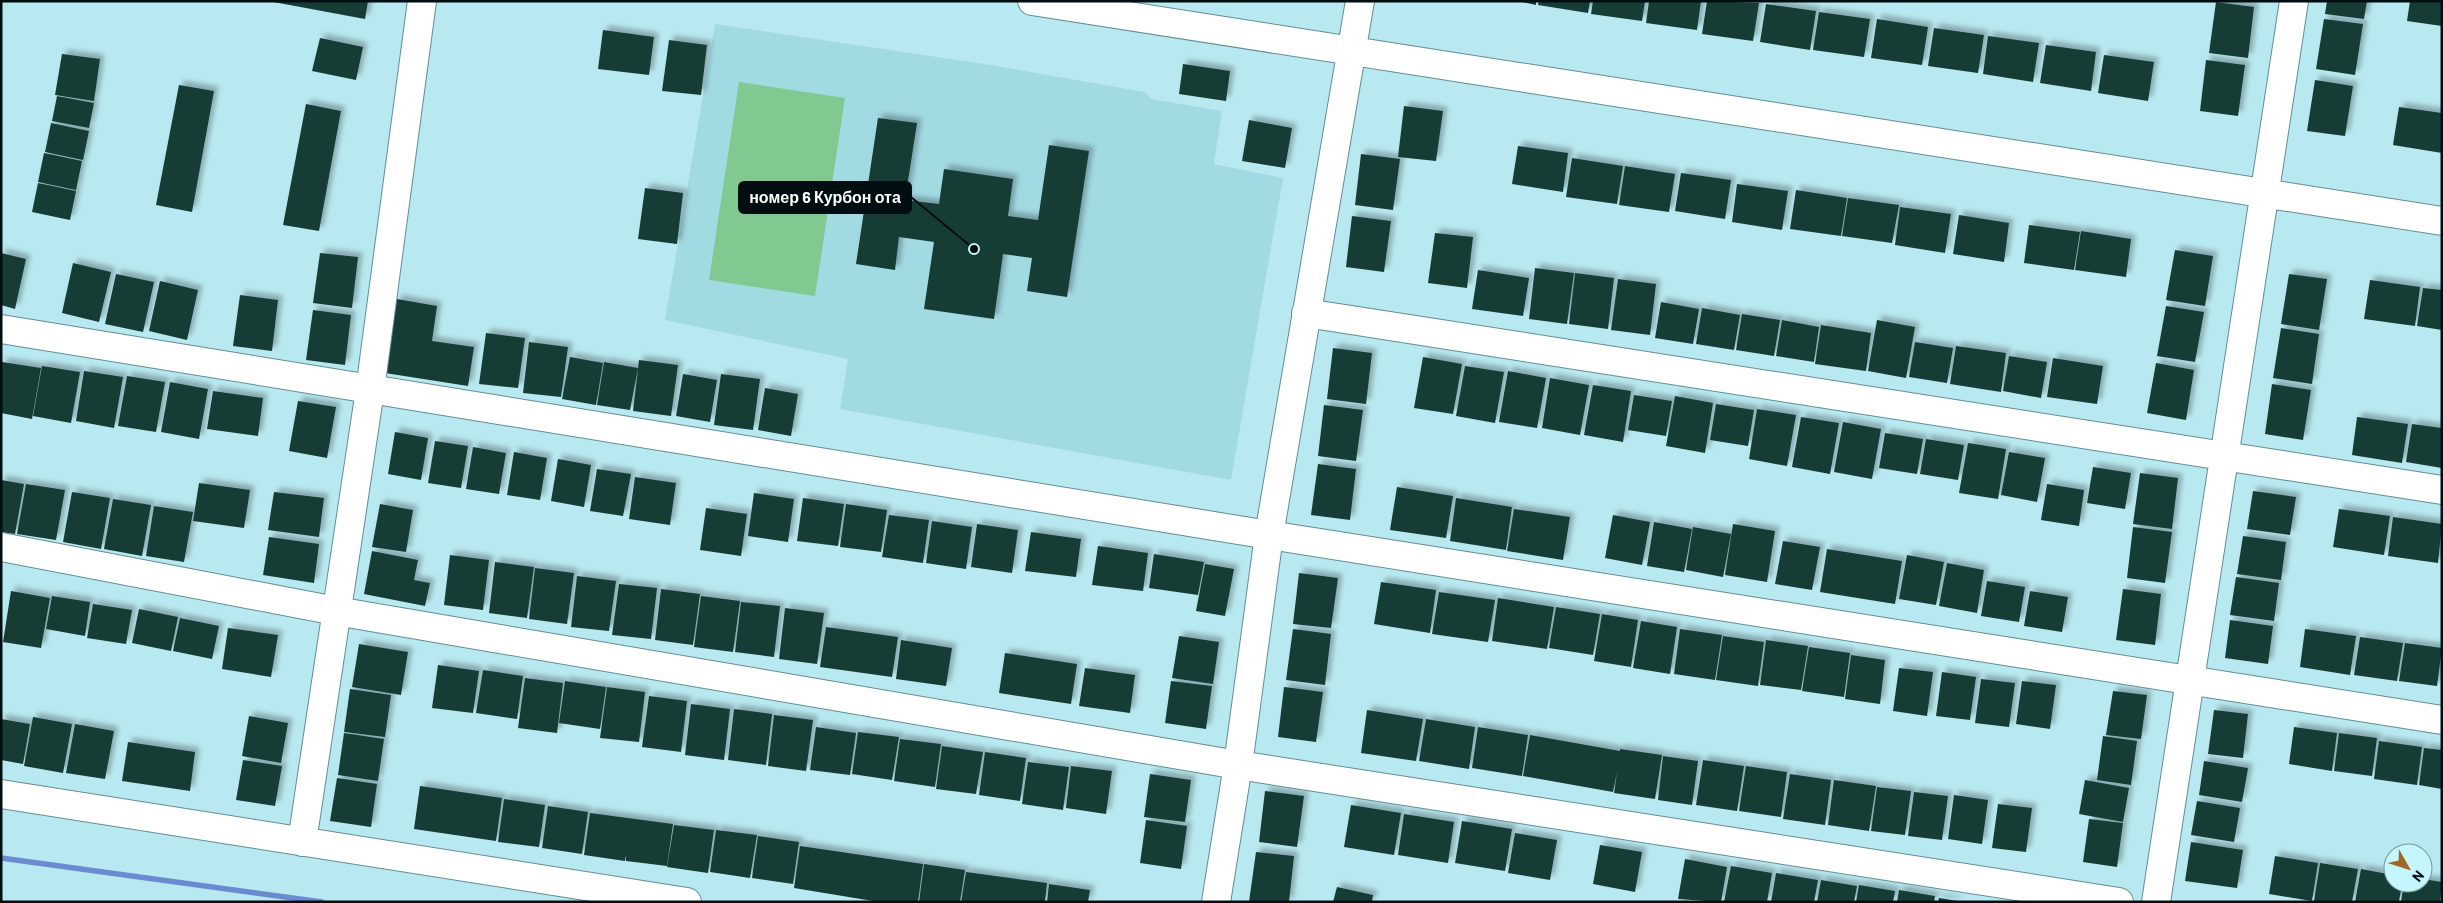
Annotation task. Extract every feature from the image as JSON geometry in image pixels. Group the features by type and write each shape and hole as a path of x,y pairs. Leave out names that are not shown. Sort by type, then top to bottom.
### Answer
{"street":[{"path":"302,842 370,390 422,1"},
{"path":"1032,1 2442,221"},
{"path":"1216,902 1238,765 1269,535 1360,1"},
{"path":"2156,902 2188,680 2226,456 2294,1"},
{"path":"1306,314 2442,490"},
{"path":"1,329 1269,535 2442,720"},
{"path":"1,547 336,610 1238,765 2120,902"},
{"path":"1,794 687,902"}],"shaded area":[{"path":"715,24 991,65 1145,92 1151,99 1222,111 1214,164 1283,178 1231,480 840,409 848,359 665,320"}],"green space":[{"path":"739,82 845,98 815,296 709,280"}],"building":[{"path":"268,1 368,1 365,19"},
{"path":"1518,1 1536,1 1536,5"},
{"path":"1539,1 1590,1 1588,13 1538,5"},
{"path":"1593,1 1645,1 1642,21 1591,14"},
{"path":"1649,1 1701,1 1697,30 1646,23"},
{"path":"1707,1 1759,3 1753,41 1702,34"},
{"path":"2327,1 2367,1 2364,19 2325,14"},
{"path":"2410,1 2442,1 2442,26 2407,21"},
{"path":"2216,2 2254,7 2248,58 2209,53"},
{"path":"1766,4 1816,11 1810,50 1760,42"},
{"path":"1819,12 1870,19 1864,57 1813,50"},
{"path":"1877,19 1928,27 1922,65 1871,58"},
{"path":"2324,19 2363,24 2355,75 2316,69"},
{"path":"1934,28 1984,35 1978,73 1928,66"},
{"path":"603,30 654,37 649,75 598,69"},
{"path":"1988,36 2039,43 2033,82 1983,74"},
{"path":"320,38 363,47 356,80 312,71"},
{"path":"669,40 707,45 701,95 662,91"},
{"path":"2046,45 2096,52 2091,91 2040,83"},
{"path":"62,54 100,59 94,101 55,95"},
{"path":"2104,55 2154,62 2148,101 2098,93"},
{"path":"2206,60 2245,65 2238,116 2200,111"},
{"path":"1183,64 1230,71 1226,101 1179,94"},
{"path":"2315,80 2353,86 2345,136 2307,131"},
{"path":"179,85 214,91 192,212 156,205"},
{"path":"57,96 94,103 89,128 52,121"},
{"path":"306,104 341,111 319,231 283,225"},
{"path":"1404,106 1443,111 1436,161 1398,157"},
{"path":"2399,107 2442,113 2442,153 2393,145"},
{"path":"878,118 917,123 905,200 939,204 944,169 1013,179 1008,216 1038,220 1049,145 1089,151 1067,297 1027,291 1032,258 1003,254 994,319 924,309 934,242 899,237 895,270 856,264"},
{"path":"1249,120 1292,128 1285,168 1242,161"},
{"path":"51,123 89,131 83,160 45,152"},
{"path":"1518,146 1568,153 1563,192 1512,184"},
{"path":"44,153 82,161 76,190 38,182"},
{"path":"1361,154 1400,159 1393,210 1355,205"},
{"path":"1572,158 1623,166 1617,204 1566,197"},
{"path":"1625,166 1675,174 1669,212 1619,205"},
{"path":"1681,173 1731,180 1725,219 1675,211"},
{"path":"38,183 76,191 70,220 32,212"},
{"path":"1737,184 1788,191 1782,230 1732,222"},
{"path":"645,188 683,193 677,244 638,239"},
{"path":"1796,190 1847,198 1841,236 1790,229"},
{"path":"1848,198 1899,205 1892,243 1842,236"},
{"path":"1900,207 1951,214 1945,253 1895,245"},
{"path":"1959,215 2009,223 2004,262 1953,254"},
{"path":"1352,216 1391,221 1384,272 1346,267"},
{"path":"2029,225 2080,232 2074,270 2024,263"},
{"path":"2081,231 2131,239 2126,277 2075,270"},
{"path":"1435,233 1473,237 1467,288 1428,283"},
{"path":"2175,250 2213,256 2205,306 2166,300"},
{"path":"1,253 26,259 15,309 1,305"},
{"path":"320,253 358,257 352,308 313,303"},
{"path":"73,263 111,272 99,322 62,313"},
{"path":"1535,268 1574,273 1567,324 1529,319"},
{"path":"1478,270 1529,278 1523,316 1472,309"},
{"path":"1575,273 1614,278 1608,329 1569,324"},
{"path":"116,274 154,282 143,332 105,324"},
{"path":"2289,274 2327,279 2319,330 2281,324"},
{"path":"1618,279 1656,284 1650,335 1611,330"},
{"path":"2370,280 2420,287 2415,326 2364,319"},
{"path":"160,281 198,290 187,340 149,331"},
{"path":"2423,288 2442,290 2442,330 2417,326"},
{"path":"240,295 278,300 272,351 233,346"},
{"path":"397,299 437,306 432,341 474,347 468,386 385,373"},
{"path":"1661,302 1699,309 1693,344 1655,338"},
{"path":"2166,306 2204,312 2195,362 2157,356"},
{"path":"1702,308 1740,315 1734,350 1696,344"},
{"path":"313,310 351,315 345,365 306,360"},
{"path":"1742,314 1780,320 1774,356 1736,350"},
{"path":"1782,320 1819,327 1814,362 1776,356"},
{"path":"1877,320 1915,327 1906,378 1868,371"},
{"path":"1821,325 1871,333 1866,371 1815,364"},
{"path":"2281,328 2319,334 2312,384 2273,378"},
{"path":"486,333 525,338 518,388 479,384"},
{"path":"529,342 568,347 561,397 523,393"},
{"path":"1915,342 1953,348 1947,383 1909,377"},
{"path":"1956,346 2006,353 2001,392 1950,384"},
{"path":"1333,348 1372,353 1366,404 1327,399"},
{"path":"2009,356 2047,362 2041,398 2003,391"},
{"path":"570,357 603,363 596,405 562,399"},
{"path":"1423,357 1462,364 1453,414 1414,408"},
{"path":"2053,358 2103,366 2097,404 2047,397"},
{"path":"639,360 678,365 671,416 633,411"},
{"path":"2,362 41,368 32,419 1,413"},
{"path":"604,362 638,368 630,410 597,405"},
{"path":"2156,363 2194,370 2186,420 2147,413"},
{"path":"42,366 80,372 71,423 33,416"},
{"path":"1465,366 1504,372 1495,423 1456,416"},
{"path":"84,371 123,377 114,428 76,421"},
{"path":"1508,371 1546,378 1537,428 1499,422"},
{"path":"683,374 717,380 710,422 676,416"},
{"path":"721,374 760,379 753,430 714,425"},
{"path":"127,376 165,382 156,432 118,426"},
{"path":"1550,378 1589,385 1580,435 1542,428"},
{"path":"170,382 208,389 199,439 161,432"},
{"path":"2272,384 2311,390 2303,440 2265,434"},
{"path":"1593,385 1631,391 1623,442 1584,435"},
{"path":"765,388 798,394 791,436 758,430"},
{"path":"213,391 263,398 258,436 207,429"},
{"path":"1634,395 1672,401 1666,436 1628,430"},
{"path":"1675,396 1713,403 1705,453 1666,446"},
{"path":"298,401 336,407 327,458 289,451"},
{"path":"1716,404 1754,410 1748,446 1710,440"},
{"path":"1324,405 1363,410 1356,461 1318,456"},
{"path":"1757,409 1796,415 1787,466 1749,459"},
{"path":"1801,417 1839,423 1830,474 1792,467"},
{"path":"2357,417 2408,424 2402,463 2352,455"},
{"path":"1843,422 1881,429 1872,479 1834,472"},
{"path":"2412,424 2442,428 2442,468 2406,462"},
{"path":"395,432 428,438 421,480 388,474"},
{"path":"1885,433 1923,439 1917,474 1879,468"},
{"path":"1926,439 1964,445 1958,480 1920,474"},
{"path":"435,441 468,446 461,488 428,483"},
{"path":"1968,443 2006,449 1998,499 1959,493"},
{"path":"473,447 506,453 499,494 466,489"},
{"path":"514,452 547,458 540,500 507,495"},
{"path":"2009,452 2045,458 2037,502 2001,495"},
{"path":"558,459 591,465 584,507 551,501"},
{"path":"1318,464 1356,469 1350,520 1311,515"},
{"path":"2093,467 2131,473 2125,509 2087,503"},
{"path":"597,469 631,474 623,516 590,511"},
{"path":"2140,473 2178,478 2172,529 2133,524"},
{"path":"635,477 676,483 670,525 629,519"},
{"path":"1,480 24,484 15,534 1,532"},
{"path":"199,483 250,490 244,528 193,521"},
{"path":"26,484 65,490 56,540 17,534"},
{"path":"2047,484 2084,490 2079,526 2041,520"},
{"path":"1397,487 1453,496 1446,538 1390,530"},
{"path":"2253,491 2296,497 2290,535 2247,529"},
{"path":"72,492 110,498 101,549 63,542"},
{"path":"274,492 324,498 319,537 268,530"},
{"path":"754,493 794,499 788,542 748,536"},
{"path":"803,498 844,504 838,546 797,541"},
{"path":"1456,498 1512,507 1506,550 1450,541"},
{"path":"113,499 151,505 142,556 104,549"},
{"path":"380,504 413,510 406,552 372,547"},
{"path":"846,504 887,510 881,552 840,547"},
{"path":"154,506 193,512 184,562 146,556"},
{"path":"706,508 747,514 741,556 700,550"},
{"path":"1514,509 1570,517 1563,560 1507,551"},
{"path":"2339,509 2390,516 2384,555 2333,547"},
{"path":"889,515 929,520 923,563 882,557"},
{"path":"1613,515 1650,522 1642,565 1605,558"},
{"path":"2393,517 2442,524 2438,563 2388,556"},
{"path":"932,521 972,527 966,569 926,563"},
{"path":"1654,522 1692,529 1684,572 1647,566"},
{"path":"977,524 1018,530 1012,573 971,567"},
{"path":"1733,524 1775,531 1767,582 1725,575"},
{"path":"1693,527 1731,534 1723,577 1686,570"},
{"path":"2133,527 2172,532 2165,583 2127,578"},
{"path":"1031,532 1081,539 1076,577 1025,571"},
{"path":"2243,536 2286,542 2281,580 2237,574"},
{"path":"269,537 319,544 314,583 263,575"},
{"path":"1783,541 1820,547 1812,590 1775,584"},
{"path":"1098,546 1148,553 1143,591 1092,585"},
{"path":"1827,549 1902,561 1895,604 1820,592"},
{"path":"372,551 418,560 414,580 430,583 425,606 364,594"},
{"path":"1154,554 1204,562 1198,595 1149,588"},
{"path":"450,555 489,560 483,610 444,605"},
{"path":"1907,555 1944,562 1936,605 1899,599"},
{"path":"495,562 534,567 527,618 489,613"},
{"path":"1947,563 1984,570 1977,613 1939,606"},
{"path":"1205,564 1234,569 1225,616 1196,611"},
{"path":"535,568 574,573 567,624 529,619"},
{"path":"1299,573 1338,578 1331,628 1293,624"},
{"path":"577,576 616,581 609,631 571,627"},
{"path":"2236,577 2279,583 2274,621 2230,615"},
{"path":"1987,581 2025,587 2019,622 1981,616"},
{"path":"1381,582 1436,590 1430,633 1374,624"},
{"path":"619,584 657,588 651,639 612,635"},
{"path":"661,589 700,594 693,645 655,640"},
{"path":"2123,589 2161,594 2155,645 2116,640"},
{"path":"11,591 50,598 41,648 3,642"},
{"path":"2030,591 2068,597 2062,632 2024,626"},
{"path":"1439,592 1495,600 1488,642 1432,634"},
{"path":"52,596 90,602 85,636 46,629"},
{"path":"701,596 740,601 733,652 694,647"},
{"path":"1498,598 1554,607 1547,649 1492,641"},
{"path":"741,602 780,606 774,657 735,652"},
{"path":"93,604 132,610 126,644 87,638"},
{"path":"1556,607 1600,614 1593,655 1549,648"},
{"path":"785,608 824,613 817,664 779,659"},
{"path":"139,609 178,617 171,651 132,643"},
{"path":"1602,614 1638,620 1631,667 1594,661"},
{"path":"180,618 219,626 212,659 173,651"},
{"path":"2230,620 2273,626 2268,664 2225,658"},
{"path":"1641,621 1677,627 1670,674 1633,668"},
{"path":"826,627 898,637 892,677 820,667"},
{"path":"228,628 278,635 271,677 222,669"},
{"path":"1293,629 1331,634 1325,685 1286,680"},
{"path":"1680,629 1722,635 1715,680 1674,674"},
{"path":"2305,629 2356,636 2350,675 2300,667"},
{"path":"1179,636 1219,642 1213,684 1172,678"},
{"path":"1723,636 1764,642 1758,686 1716,680"},
{"path":"2360,637 2403,643 2397,681 2354,675"},
{"path":"901,640 952,648 946,686 896,679"},
{"path":"1766,640 1808,646 1801,690 1760,685"},
{"path":"2405,643 2442,648 2437,686 2399,681"},
{"path":"359,644 408,652 401,695 352,687"},
{"path":"1809,647 1850,653 1844,697 1802,691"},
{"path":"1005,653 1077,664 1071,704 999,693"},
{"path":"1851,655 1885,660 1880,704 1845,699"},
{"path":"438,665 479,671 473,713 432,708"},
{"path":"1085,668 1135,675 1130,713 1079,706"},
{"path":"1899,668 1933,672 1927,716 1893,711"},
{"path":"483,670 523,676 517,719 476,713"},
{"path":"1942,672 1976,677 1970,720 1936,716"},
{"path":"525,678 563,683 557,733 518,728"},
{"path":"1981,679 2015,683 2009,727 1975,723"},
{"path":"565,681 606,687 600,729 559,723"},
{"path":"1171,681 1212,686 1206,729 1165,723"},
{"path":"2022,681 2056,685 2050,729 2016,724"},
{"path":"607,687 645,692 639,742 600,738"},
{"path":"1284,687 1323,692 1316,742 1278,737"},
{"path":"350,689 391,695 385,737 344,732"},
{"path":"2113,691 2147,695 2141,739 2106,735"},
{"path":"649,696 687,701 681,752 642,747"},
{"path":"691,704 730,709 724,760 685,755"},
{"path":"734,709 772,714 766,765 728,760"},
{"path":"1367,710 1423,719 1416,761 1361,753"},
{"path":"2214,710 2248,714 2243,758 2208,754"},
{"path":"774,715 813,720 806,771 768,766"},
{"path":"249,716 288,723 281,763 242,756"},
{"path":"33,717 72,724 63,773 24,766"},
{"path":"1,719 30,724 23,764 1,760"},
{"path":"1426,719 1475,727 1469,769 1419,761"},
{"path":"75,724 114,731 105,779 66,773"},
{"path":"816,727 856,733 850,775 810,770"},
{"path":"1478,727 1528,735 1522,776 1472,768"},
{"path":"2294,727 2337,733 2332,771 2289,764"},
{"path":"858,732 899,737 892,780 852,774"},
{"path":"344,733 384,739 378,781 338,775"},
{"path":"2339,733 2377,738 2372,776 2334,771"},
{"path":"1530,735 1620,751 1620,749 1662,755 1655,799 1614,793 1617,772 1613,792 1523,776"},
{"path":"2103,736 2137,741 2131,785 2097,780"},
{"path":"900,739 941,744 935,787 894,781"},
{"path":"2379,741 2422,747 2417,785 2374,779"},
{"path":"128,742 195,752 190,791 122,781"},
{"path":"942,746 983,752 976,794 936,789"},
{"path":"2424,748 2442,750 2442,789 2419,785"},
{"path":"985,752 1026,758 1020,801 979,795"},
{"path":"1663,756 1698,761 1692,805 1658,800"},
{"path":"243,760 282,766 275,806 236,800"},
{"path":"1703,760 1744,766 1737,811 1696,805"},
{"path":"2204,761 2248,768 2242,802 2199,795"},
{"path":"1028,762 1069,767 1063,810 1022,804"},
{"path":"1071,766 1112,771 1106,814 1066,808"},
{"path":"1746,766 1787,772 1781,817 1739,811"},
{"path":"1150,774 1191,780 1185,822 1144,817"},
{"path":"1790,774 1831,780 1825,825 1783,819"},
{"path":"337,778 377,784 371,827 330,821"},
{"path":"1834,780 1876,786 1869,831 1828,825"},
{"path":"2085,780 2129,788 2123,822 2079,814"},
{"path":"420,786 502,798 496,841 414,829"},
{"path":"1877,787 1911,791 1905,835 1871,831"},
{"path":"1265,791 1304,796 1297,847 1259,842"},
{"path":"1914,792 1948,796 1942,840 1908,836"},
{"path":"1954,795 1988,800 1982,844 1948,839"},
{"path":"504,799 545,805 539,847 498,842"},
{"path":"2197,801 2240,808 2234,842 2191,835"},
{"path":"1998,804 2032,808 2026,852 1992,848"},
{"path":"1351,805 1401,813 1394,855 1344,847"},
{"path":"548,806 588,812 582,854 542,848"},
{"path":"590,813 673,824 667,866 626,861 626,855 625,861 584,855"},
{"path":"1404,814 1454,822 1448,863 1398,855"},
{"path":"2089,819 2123,823 2117,867 2083,862"},
{"path":"1146,820 1187,826 1181,869 1140,863"},
{"path":"1462,821 1512,829 1505,871 1455,863"},
{"path":"674,825 714,830 708,873 667,867"},
{"path":"716,830 757,835 750,878 710,872"},
{"path":"1515,833 1557,840 1550,880 1508,873"},
{"path":"758,836 799,842 793,884 752,878"},
{"path":"2191,842 2243,850 2237,888 2185,881"},
{"path":"1600,845 1642,852 1635,892 1593,884"},
{"path":"800,846 923,864 918,902 879,902 794,888"},
{"path":"1256,852 1294,856 1289,902 1249,902"},
{"path":"2275,856 2318,863 2312,901 2269,894"},
{"path":"1685,859 1727,867 1721,902 1678,899"},
{"path":"2320,863 2358,869 2352,902 2314,901"},
{"path":"924,864 965,870 960,902 919,902"},
{"path":"1731,866 1772,873 1767,902 1724,902"},
{"path":"2361,869 2383,873 2383,893 2400,893 2399,902 2355,902"},
{"path":"966,872 1047,883 1045,902 961,902"},
{"path":"1776,873 1818,880 1814,902 1771,902"},
{"path":"1821,880 1857,886 1854,902 1817,902"},
{"path":"2433,881 2442,882 2440,902 2401,902 2402,893 2433,893"},
{"path":"1049,884 1090,890 1088,902 1047,902"},
{"path":"1859,885 1895,891 1893,902 1856,902"},
{"path":"1337,887 1373,895 1372,902 1333,902"},
{"path":"1899,890 1935,896 1934,902 1897,902"},
{"path":"1939,898 1958,901 1958,902 1938,902"}],"waterway":[{"path":"1,858 322,902"}],"place":[{"name":"номер 6 Курбон ота","path":"974,249"}]}
